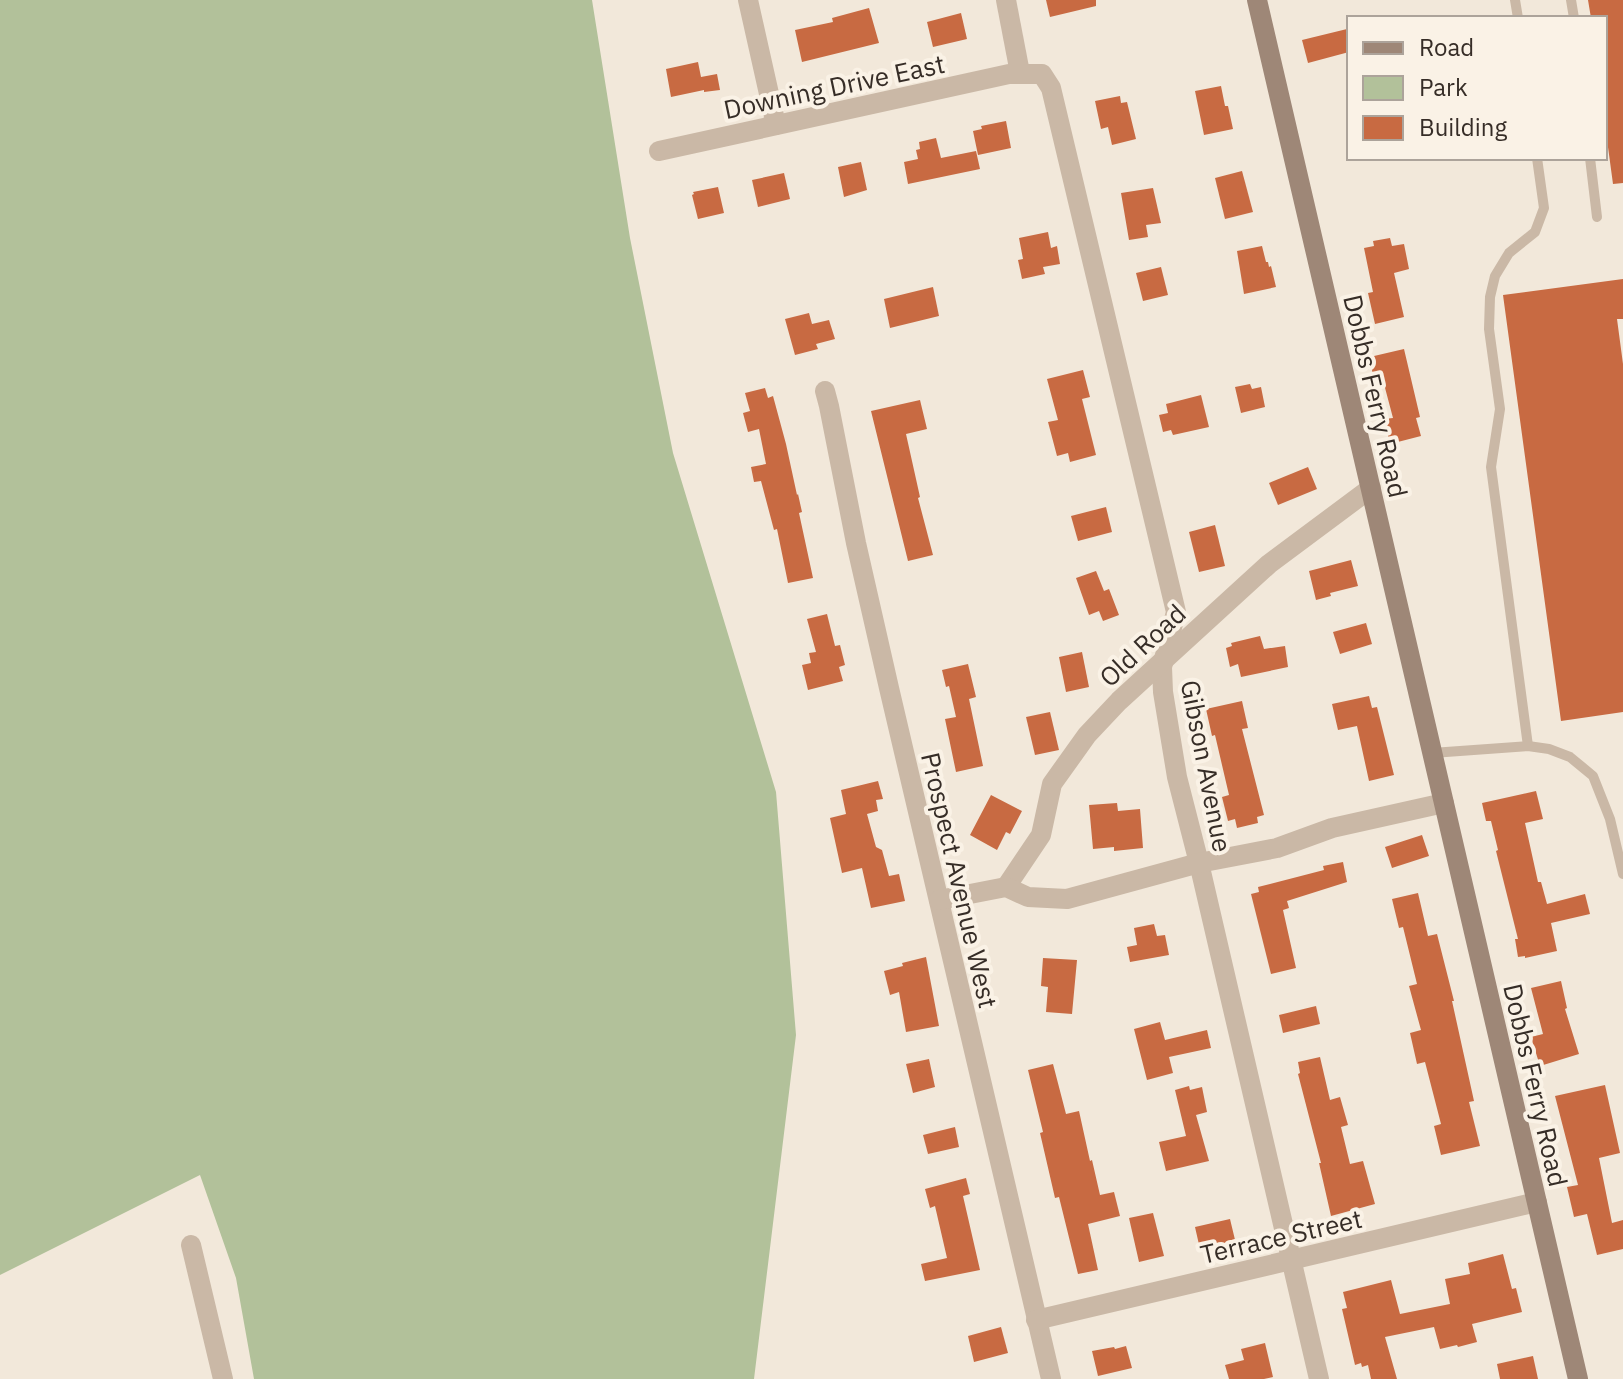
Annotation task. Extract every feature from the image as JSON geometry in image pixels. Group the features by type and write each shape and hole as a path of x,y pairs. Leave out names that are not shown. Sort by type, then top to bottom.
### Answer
{"main road":[{"name":"Dobbs Ferry Road","path":"1257,0 1578,1379"}],"street":[{"path":"748,0 776,125"},
{"path":"1006,0 1020,73"},
{"name":"Downing Drive East","path":"659,151 1020,73"},
{"name":"Gibson Avenue","path":"1020,73 1042,74 1051,88 1176,612 1162,667 1177,777 1319,1379"},
{"name":"Prospect Avenue West","path":"825,391 856,543 1051,1379"},
{"name":"Old Road","path":"1006,887 1041,835 1052,784 1087,735 1119,701 1269,564 1371,488"},
{"path":"939,900 1006,887 1028,897 1067,899 1199,863 1277,848 1332,828 1444,803"},
{"name":"Terrace Street","path":"1036,1320 1537,1202"},
{"path":"191,1245 223,1379"}],"lane":[{"path":"1528,746 1491,467 1500,409 1489,329 1490,297 1495,276 1509,253 1535,232 1544,208 1537,160"},
{"path":"1590,160 1597,217"},
{"path":"1432,753 1528,746 1549,749 1570,757 1593,776 1610,819 1623,874"}],"green space":[{"path":"0,0 592,0 630,238 673,453 776,792 796,1035 754,1379 254,1379 236,1278 200,1175 0,1275"}],"building":[{"path":"1046,0 1096,0 1096,6 1050,17"},
{"path":"1588,0 1623,0 1623,183 1613,184 1607,140 1607,16 1591,16"},
{"path":"869,8 879,43 802,62 795,30 833,22 832,18"},
{"path":"961,13 967,39 933,47 927,22"},
{"path":"1347,29 1347,53 1308,63 1302,40"},
{"path":"698,62 701,77 717,74 720,90 671,97 666,69"},
{"path":"1221,86 1233,129 1204,135 1195,91"},
{"path":"1120,96 1121,103 1127,102 1136,139 1112,145 1108,127 1101,129 1095,101"},
{"path":"1006,121 1011,148 978,155 973,131 982,129 981,126"},
{"path":"936,138 941,158 976,151 980,169 908,184 904,162 918,159 916,150 920,149 919,142"},
{"path":"861,162 867,190 844,197 838,167"},
{"path":"1242,171 1253,212 1225,219 1215,178"},
{"path":"784,173 790,199 758,207 752,180"},
{"path":"718,187 724,213 698,219 693,192"},
{"path":"1153,188 1161,223 1146,225 1148,237 1129,240 1121,193"},
{"path":"1048,232 1051,248 1057,246 1060,264 1043,267 1045,274 1022,279 1018,260 1023,259 1019,238"},
{"path":"1390,238 1392,246 1404,244 1409,269 1394,273 1404,317 1375,324 1368,293 1373,292 1364,248 1374,246 1373,241"},
{"path":"1262,246 1276,287 1244,294 1237,251"},
{"path":"1161,267 1168,295 1143,301 1136,273"},
{"path":"1623,279 1623,319 1617,319 1623,364 1623,712 1561,721 1503,295"},
{"path":"933,287 939,316 890,328 884,299"},
{"path":"809,313 812,324 829,320 835,339 816,344 818,349 795,355 785,319"},
{"path":"1404,349 1420,417 1416,418 1421,436 1390,444 1384,419 1393,418 1384,384 1375,384 1370,361 1375,360 1374,356"},
{"path":"1083,370 1090,397 1082,399 1096,455 1070,462 1068,453 1057,456 1048,422 1058,420 1047,379"},
{"path":"1250,384 1252,389 1261,387 1265,407 1241,413 1235,387"},
{"path":"765,388 768,398 773,396 786,444 813,578 788,583 777,529 774,530 761,481 754,482 751,467 766,464 759,429 748,432 743,413 750,411 745,393"},
{"path":"1201,395 1209,427 1173,435 1171,430 1163,432 1159,415 1168,413 1166,404"},
{"path":"920,400 927,429 906,434 933,555 908,561 871,411"},
{"path":"1308,467 1317,489 1278,505 1269,483"},
{"path":"1106,507 1112,532 1078,541 1071,516"},
{"path":"1215,525 1225,566 1199,572 1189,532"},
{"path":"1351,560 1358,586 1316,600 1309,571"},
{"path":"1096,571 1104,591 1109,589 1119,615 1103,621 1099,611 1089,615 1076,578"},
{"path":"827,614 835,646 840,645 845,665 839,667 843,681 808,690 802,665 811,663 809,653 816,652 807,619"},
{"path":"1366,623 1372,644 1340,654 1333,632"},
{"path":"1260,636 1264,649 1285,646 1288,667 1241,677 1238,664 1230,667 1226,648 1232,646 1231,643"},
{"path":"1082,652 1089,687 1066,692 1059,657"},
{"path":"968,664 976,697 969,699 983,766 956,772 945,719 956,717 942,670"},
{"path":"1369,696 1372,708 1377,707 1394,775 1369,781 1357,726 1338,730 1332,704"},
{"path":"1242,701 1248,728 1242,729 1264,815 1257,817 1258,823 1237,828 1235,819 1228,821 1222,797 1229,795 1206,709"},
{"path":"1050,712 1059,750 1035,755 1026,717"},
{"path":"878,781 883,799 876,800 878,811 867,814 876,847 882,850 889,876 899,874 905,901 871,908 862,868 842,873 830,818 846,814 841,790"},
{"path":"1536,791 1543,819 1525,823 1538,882 1541,882 1547,904 1585,894 1590,914 1551,923 1557,951 1525,958 1518,957 1515,939 1518,939 1498,850 1491,821 1486,821 1482,803"},
{"path":"991,795 1022,811 997,850 970,835"},
{"path":"1117,803 1118,811 1140,809 1143,848 1114,851 1114,847 1093,849 1089,805"},
{"path":"1422,835 1429,856 1392,868 1385,847"},
{"path":"1343,862 1347,882 1287,901 1289,908 1283,910 1296,968 1271,974 1251,894 1259,892 1258,887"},
{"path":"1418,893 1428,936 1437,934 1454,1001 1474,1101 1469,1102 1480,1146 1441,1155 1434,1126 1441,1124 1425,1062 1417,1064 1410,1033 1421,1030 1409,986 1417,984 1403,927 1399,928 1392,899"},
{"path":"1154,924 1157,936 1165,935 1169,955 1130,962 1127,947 1137,945 1134,928"},
{"path":"926,957 939,1026 906,1032 899,992 890,995 884,971"},
{"path":"1043,958 1077,960 1072,1014 1046,1012 1048,987 1041,986"},
{"path":"1561,981 1565,1009 1579,1054 1540,1066 1531,1037 1543,1034 1531,988"},
{"path":"1316,1006 1320,1024 1283,1033 1279,1015"},
{"path":"1160,1022 1165,1040 1207,1030 1211,1048 1169,1057 1173,1073 1147,1080 1134,1029"},
{"path":"1320,1057 1330,1100 1340,1097 1348,1125 1341,1127 1350,1164 1363,1161 1375,1204 1331,1216 1298,1074 1298,1062"},
{"path":"929,1059 935,1087 913,1093 906,1064"},
{"path":"1053,1064 1066,1114 1079,1111 1100,1195 1114,1192 1120,1216 1088,1224 1098,1270 1078,1274 1059,1197 1055,1198 1028,1070"},
{"path":"1605,1085 1620,1153 1599,1158 1612,1223 1623,1220 1623,1249 1597,1255 1587,1214 1574,1217 1567,1187 1578,1185 1555,1096"},
{"path":"1189,1086 1190,1090 1202,1087 1207,1112 1196,1115 1209,1161 1166,1171 1159,1142 1186,1136 1175,1090"},
{"path":"955,1127 959,1147 928,1154 923,1135"},
{"path":"966,1178 970,1194 963,1196 980,1270 925,1281 921,1264 947,1258 935,1206 930,1208 925,1189"},
{"path":"1153,1213 1164,1256 1139,1262 1129,1218"},
{"path":"1230,1219 1236,1244 1200,1249 1195,1227"},
{"path":"1503,1254 1522,1312 1472,1324 1477,1342 1458,1347 1440,1349 1434,1327 1385,1337 1397,1379 1371,1379 1368,1365 1355,1365 1342,1309 1347,1308 1343,1292 1391,1280 1400,1314 1450,1304 1445,1279 1470,1274 1468,1263"},
{"path":"1001,1327 1008,1353 974,1362 968,1336"},
{"path":"1265,1343 1273,1377 1229,1379 1225,1365 1244,1360 1241,1349"},
{"path":"1126,1346 1132,1368 1098,1376 1092,1351"},
{"path":"1533,1356 1538,1379 1500,1379 1497,1364"}]}
